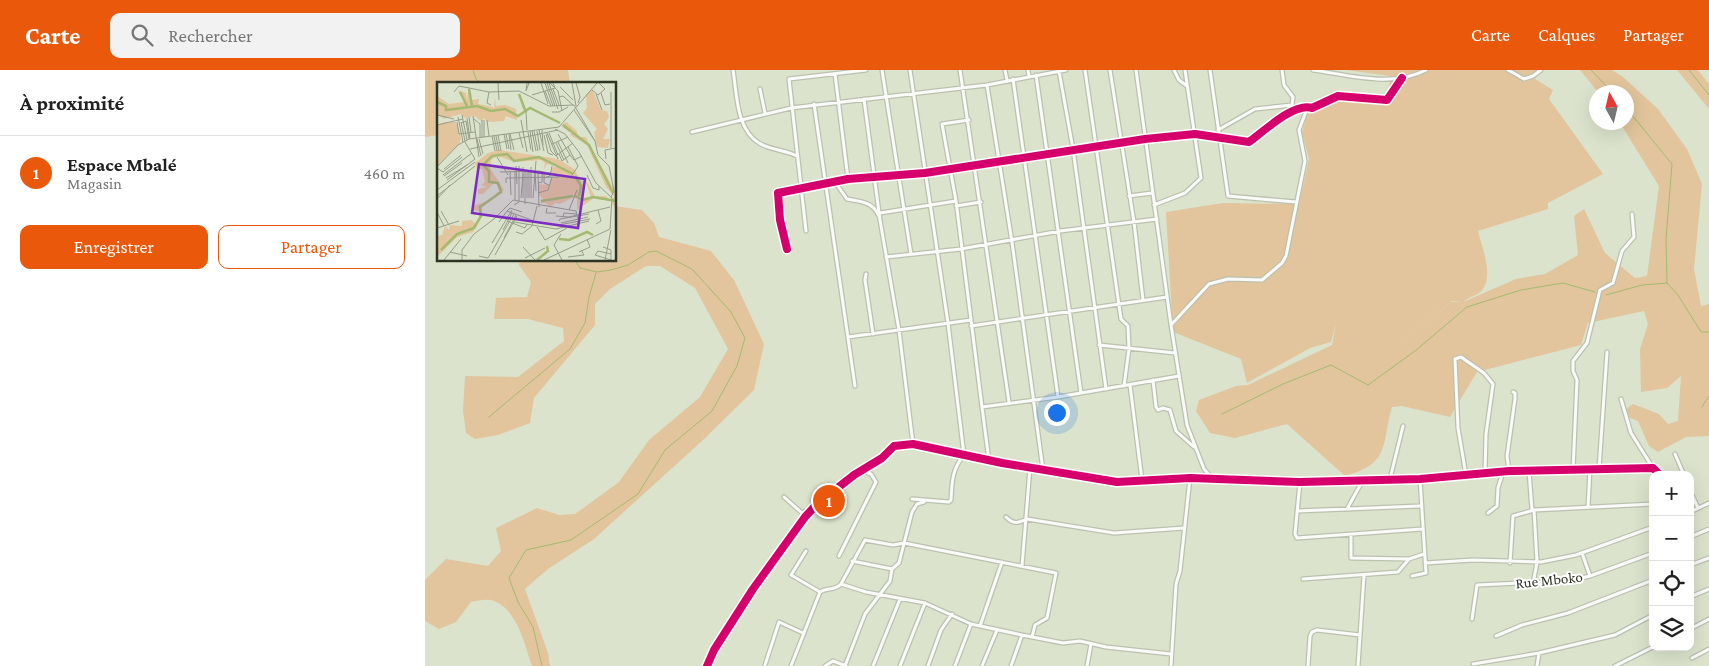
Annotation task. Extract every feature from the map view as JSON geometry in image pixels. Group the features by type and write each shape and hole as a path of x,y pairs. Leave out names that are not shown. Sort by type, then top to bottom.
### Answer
{"street":[{"path":"733,70 741,119 759,143 797,156"},
{"path":"806,231 789,79 866,70"},
{"path":"882,70 911,254"},
{"path":"910,70 948,323 964,455 957,463 951,480 951,500 947,503 912,499"},
{"path":"961,70 988,245 1009,402"},
{"path":"1005,70 1007,80"},
{"path":"1028,70 1029,76"},
{"path":"691,132 765,113 814,104 914,94 963,86 987,85 1066,70"},
{"path":"1085,70 1121,321 1128,326 1129,349 1124,386"},
{"path":"1110,70 1134,222 1143,300"},
{"path":"1136,70 1175,353 1190,436 1204,469 1214,479"},
{"path":"1174,70 1179,80 1188,86"},
{"path":"1154,205 1185,193 1201,179 1185,70"},
{"path":"1210,70 1228,196 1296,202"},
{"path":"1218,130 1255,109 1292,105 1293,97 1285,85 1282,70"},
{"path":"1313,70 1384,79 1402,78 1426,70"},
{"path":"1508,70 1524,79 1533,76 1541,70"},
{"path":"1059,71 1073,149 1106,389"},
{"path":"835,74 849,179"},
{"path":"1036,75 1060,231 1081,393"},
{"path":"787,249 780,220 778,194 801,187 874,176 925,173 1024,156 1145,139 1195,134 1249,142 1289,111 1308,106 1312,108 1338,96 1387,100 1402,78"},
{"path":"1013,79 1058,397"},
{"path":"987,85 1035,399 1043,470"},
{"path":"760,89 765,113"},
{"path":"864,99 879,213 899,330 913,444"},
{"path":"814,104 855,386"},
{"path":"1171,325 1209,284 1228,279 1262,280 1282,263 1290,238 1306,158 1299,130 1308,106"},
{"path":"969,120 942,124 951,168 989,461"},
{"path":"835,182 847,199 863,200 871,205 881,220"},
{"path":"1129,196 1152,193"},
{"path":"879,213 929,206 981,202"},
{"path":"1573,470 1577,380 1573,371 1573,361 1587,343 1601,290 1613,283 1622,251 1634,237 1633,214"},
{"path":"886,257 1012,242 1060,231 1157,219"},
{"path":"866,274 865,280 873,334"},
{"path":"971,326 1071,313 1167,297"},
{"path":"848,337 971,320"},
{"path":"1099,345 1175,353"},
{"path":"1599,469 1607,352"},
{"path":"1466,475 1458,428 1455,359 1461,357 1484,373 1493,384 1486,434 1485,474"},
{"path":"982,406 1058,397 1179,376"},
{"path":"1153,380 1156,408 1159,410 1163,408 1170,410 1177,431 1195,447"},
{"path":"1129,385 1142,480"},
{"path":"1509,471 1507,456 1515,400 1515,393 1513,392"},
{"path":"1621,399 1631,434 1656,471"},
{"path":"1390,479 1403,426"},
{"path":"784,497 802,513 817,504 860,471 882,458 894,446 913,444 989,461 1102,481 1190,478 1300,482 1420,479 1509,471 1653,468"},
{"path":"1675,454 1682,471"},
{"path":"1021,566 1027,519 1030,468"},
{"path":"1589,507 1590,469"},
{"path":"839,556 876,482 871,474 860,471"},
{"path":"1488,513 1497,506 1498,488 1503,472"},
{"path":"1529,472 1537,562 1533,584"},
{"path":"1171,666 1176,584 1180,571 1190,478"},
{"path":"1412,576 1425,573 1420,479"},
{"path":"1346,509 1363,480"},
{"path":"1300,482 1295,534 1297,538 1422,529"},
{"path":"1694,500 1698,508"},
{"path":"825,666 833,661 845,666 865,614 891,579 893,569 899,563 913,509 917,504 929,502"},
{"path":"1694,510 1709,503"},
{"path":"707,666 714,650 775,556 817,504"},
{"path":"1510,563 1513,516 1533,510 1649,504"},
{"path":"1297,511 1421,506"},
{"path":"1006,517 1018,523 1027,519 1114,533 1184,528"},
{"path":"1425,563 1473,560 1510,563 1537,562 1582,553 1649,528"},
{"path":"1694,536 1709,530"},
{"path":"1351,534 1351,558 1409,559 1424,554"},
{"path":"791,666 820,592 825,588 835,589 841,584 865,540 893,545 905,543 1056,573 1047,618 1035,625 1032,637"},
{"path":"806,551 791,575 820,592"},
{"path":"1582,553 1590,576"},
{"name":"Rue Mboko","path":"1472,619 1476,586 1569,581 1590,576 1649,554"},
{"path":"1694,564 1709,558"},
{"path":"1303,578 1398,572 1409,559"},
{"path":"852,561 893,569"},
{"path":"980,626 1002,562"},
{"path":"1359,666 1364,575"},
{"path":"1496,636 1522,625 1568,613 1649,582"},
{"path":"841,584 900,599 925,603 971,624 997,630 1063,643 1077,641 1171,654"},
{"path":"1694,595 1709,589"},
{"path":"873,666 900,599"},
{"path":"900,666 925,603"},
{"path":"928,666 941,630 952,614"},
{"path":"1473,664 1539,653 1615,634 1649,617"},
{"path":"1694,627 1709,619"},
{"path":"765,665 779,622 803,633"},
{"path":"955,666 971,624"},
{"path":"982,666 997,630"},
{"path":"1308,666 1309,636 1312,632 1317,630 1360,635"},
{"path":"1011,666 1021,635"},
{"path":"1087,666 1091,644"},
{"path":"1615,666 1649,649"},
{"path":"1692,658 1709,649"},
{"path":"1537,666 1539,653"}],"shaded area":[{"path":"425,70 568,70 570,82 437,82 437,135 425,137"},
{"path":"1345,70 1541,70 1535,79 1553,90 1549,99 1603,174 1548,203 1548,209 1478,231 1485,255 1487,280 1479,293 1463,302 1516,279 1545,274 1578,255 1574,216 1584,209 1605,253 1635,278 1647,276 1659,186 1624,130 1634,130 1634,87 1658,109 1687,149 1702,184 1694,269 1701,306 1709,304 1709,436 1686,437 1658,452 1649,446 1638,421 1628,417 1626,409 1633,404 1659,414 1668,424 1678,421 1681,376 1667,388 1641,392 1640,349 1648,324 1644,311 1588,323 1581,345 1477,372 1450,417 1402,406 1392,407 1382,451 1377,459 1360,471 1345,476 1287,424 1235,438 1210,433 1196,411 1199,400 1236,386 1248,385 1332,345 1336,324 1331,342 1310,348 1247,383 1241,359 1173,332 1166,212 1223,203 1299,204 1309,159 1302,133 1307,115 1336,98 1384,105 1391,76","holes":["1452,301 1462,302 1451,302 1359,373"]},
{"path":"1580,70 1612,70 1632,85 1592,85"},
{"path":"1677,70 1698,70 1709,84 1709,109"},
{"path":"616,206 642,210 654,223 659,237 711,251 734,280 764,344 754,390 702,441 594,539 548,569 525,589 548,653 550,666 532,666 523,638 514,619 500,604 491,600 471,602 456,622 439,629 425,621 425,580 446,559 488,566 501,551 496,528 537,508 559,515 575,514 619,482 649,440 700,397 728,349 695,288 660,266 646,266 610,289 595,304 595,325 534,398 530,423 498,435 475,439 466,433 463,411 465,376 518,377 564,341 563,328 528,319 494,319 496,298 527,297 531,282 519,265 520,261 616,261"}],"waterway":[{"path":"473,70 476,79 480,82"},
{"path":"1591,70 1605,85"},
{"path":"1689,70 1709,95"},
{"path":"1634,118 1672,164 1666,239 1667,283"},
{"path":"542,666 533,627 518,602 509,578 526,550 571,540 638,494 665,450 712,411 737,366 745,338 731,312 692,269 656,251 649,252 628,265 597,272 580,268 576,261"},
{"path":"489,417 570,349 585,323 589,297 596,273"},
{"path":"1222,414 1283,384 1331,365 1368,385 1415,351 1467,307 1521,290 1563,283 1595,292"},
{"path":"1606,295 1642,285 1667,283 1678,295 1701,332 1709,332"},
{"path":"1702,407 1709,396"}],"cycle path":[{"path":"787,249 780,220 778,193 848,179 925,173 1145,139 1195,134 1249,142 1288,113 1305,107 1312,108 1338,96 1387,100 1402,78"},
{"path":"707,666 714,650 753,589 805,517 817,504 854,475 882,458 894,446 913,444 1002,463 1117,482 1190,478 1300,482 1420,479 1509,471 1653,468 1656,471"}],"place":[{"name":"Espace Mbalé","path":"829,501"}]}
